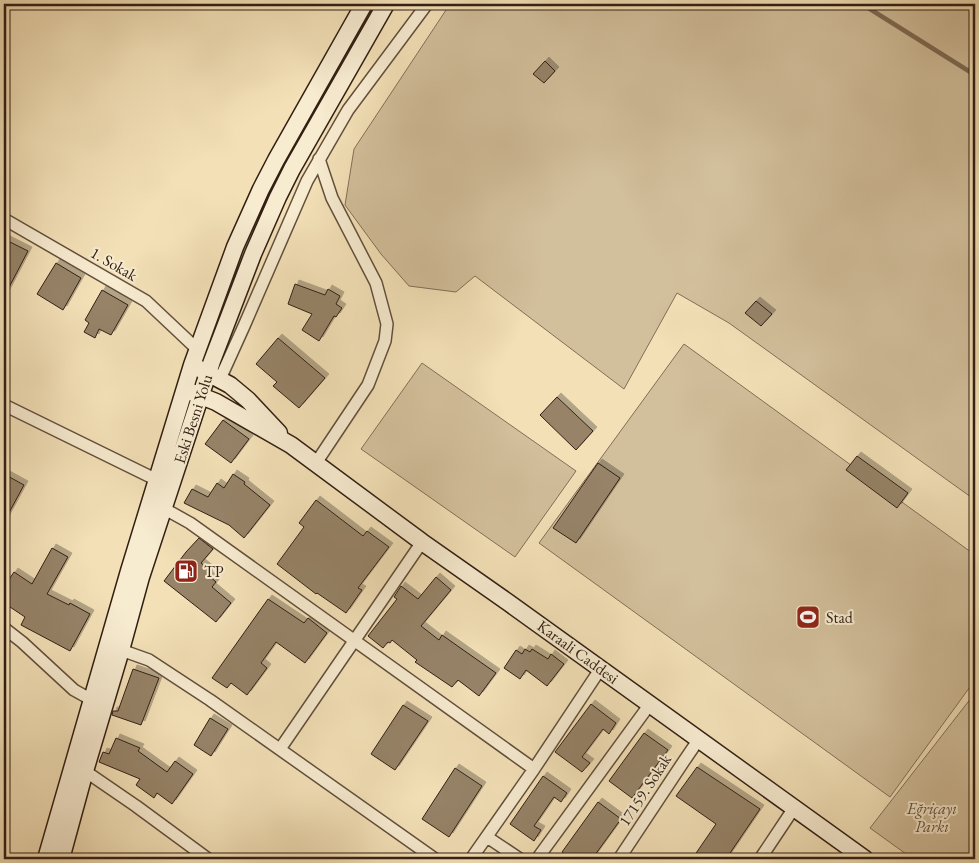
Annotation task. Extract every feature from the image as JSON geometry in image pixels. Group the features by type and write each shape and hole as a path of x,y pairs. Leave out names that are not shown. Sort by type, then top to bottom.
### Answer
{"main road":[{"name":"Eski Besni Yolu","path":"46,859 129,570 192,365 235,247 261,189 291,132 364,4"},
{"name":"Eski Besni Yolu","path":"61,859 141,577 201,396 214,376 252,254 303,148 386,4"},
{"path":"192,365 230,385 248,400 291,445"},
{"path":"185,390 216,402 291,445"},
{"name":"Karaali Caddesi","path":"291,445 422,542 601,668 865,859"}],"street":[{"path":"214,376 244,326 307,181 319,160 348,110 427,4"},
{"path":"316,463 368,385 385,341 387,324 376,283 332,198 319,160"},
{"name":"1. Sokak","path":"4,219 146,301 198,350"},
{"path":"4,405 157,480"},
{"path":"163,508 190,523 534,768"},
{"path":"280,749 422,542"},
{"path":"4,628 74,690 92,700"},
{"path":"121,650 149,660 280,749 435,859"},
{"path":"471,859 601,668"},
{"path":"537,859 650,704"},
{"name":"17159. Sokak","path":"619,859 699,740"},
{"path":"85,771 208,859"},
{"path":"760,859 794,808"},
{"path":"487,838 520,859"}],"green space":[{"path":"450,4 975,4 975,500 729,323 677,293 624,389 475,276 456,292 409,286 381,254 345,205 354,149"},
{"name":"Stad","path":"684,344 975,555 975,680 890,797 539,543"},
{"path":"422,363 576,471 515,557 361,449"},
{"name":"Eğriçayı Parkı","path":"975,693 975,859 913,859 870,828"}],"building":[{"path":"545,61 555,71 544,83 533,74"},
{"path":"4,239 28,251 4,297"},
{"path":"56,263 81,278 63,310 37,294"},
{"path":"295,284 325,295 328,289 340,296 336,304 342,308 336,317 334,316 319,341 302,330 312,314 288,304"},
{"path":"102,290 128,305 111,335 99,329 95,338 84,332 89,323 85,320"},
{"path":"756,301 772,314 761,326 745,313"},
{"path":"278,338 325,378 299,408 273,386 277,382 256,364"},
{"path":"557,397 593,431 576,450 540,415"},
{"path":"223,420 249,439 231,463 205,444"},
{"path":"857,456 908,493 897,508 846,470"},
{"path":"598,463 620,478 576,543 553,528"},
{"path":"4,474 24,485 4,522"},
{"path":"233,474 245,482 244,484 270,505 244,538 229,525 184,503 192,489 208,497 217,483 224,488"},
{"path":"316,500 363,536 367,531 389,547 358,588 362,590 346,613 316,594 277,564 304,527 299,523"},
{"path":"199,538 213,549 201,563 211,571 208,575 216,582 212,587 231,603 216,622 164,581"},
{"path":"52,548 68,557 47,594 69,605 70,603 90,614 70,651 21,625 25,617 4,603 4,587 14,572 32,584"},
{"path":"436,577 451,590 421,626 439,640 442,635 496,673 479,696 458,680 452,687 415,662 417,660 392,640 383,648 368,636 397,599 394,597 401,586 418,599"},
{"path":"268,599 304,623 308,618 327,633 305,663 276,642 261,663 267,668 247,695 231,683 227,688 212,678"},
{"path":"525,649 530,652 532,649 548,659 551,654 564,664 547,686 526,670 520,679 504,668 516,650 522,654"},
{"path":"133,669 159,678 141,725 112,715 113,711 118,711"},
{"path":"591,704 616,723 609,734 603,729 582,757 590,763 582,772 555,752"},
{"path":"403,705 428,721 395,770 371,754"},
{"path":"210,718 228,729 211,756 194,745"},
{"path":"644,733 668,750 632,798 609,781"},
{"path":"116,738 140,748 138,751 167,772 175,761 193,774 172,804 157,793 154,798 136,785 140,779 99,762 103,752 109,754"},
{"path":"697,767 760,809 726,859 692,859 716,824 676,796"},
{"path":"455,768 482,786 449,837 422,819"},
{"path":"543,776 567,793 561,802 554,797 534,826 541,830 534,841 510,824"},
{"path":"598,802 621,819 592,859 572,859 562,852"}],"waterway":[{"path":"862,4 975,75"}],"place":[{"name":"TP","path":"186,571"},
{"name":"Stad","path":"808,617"}]}
